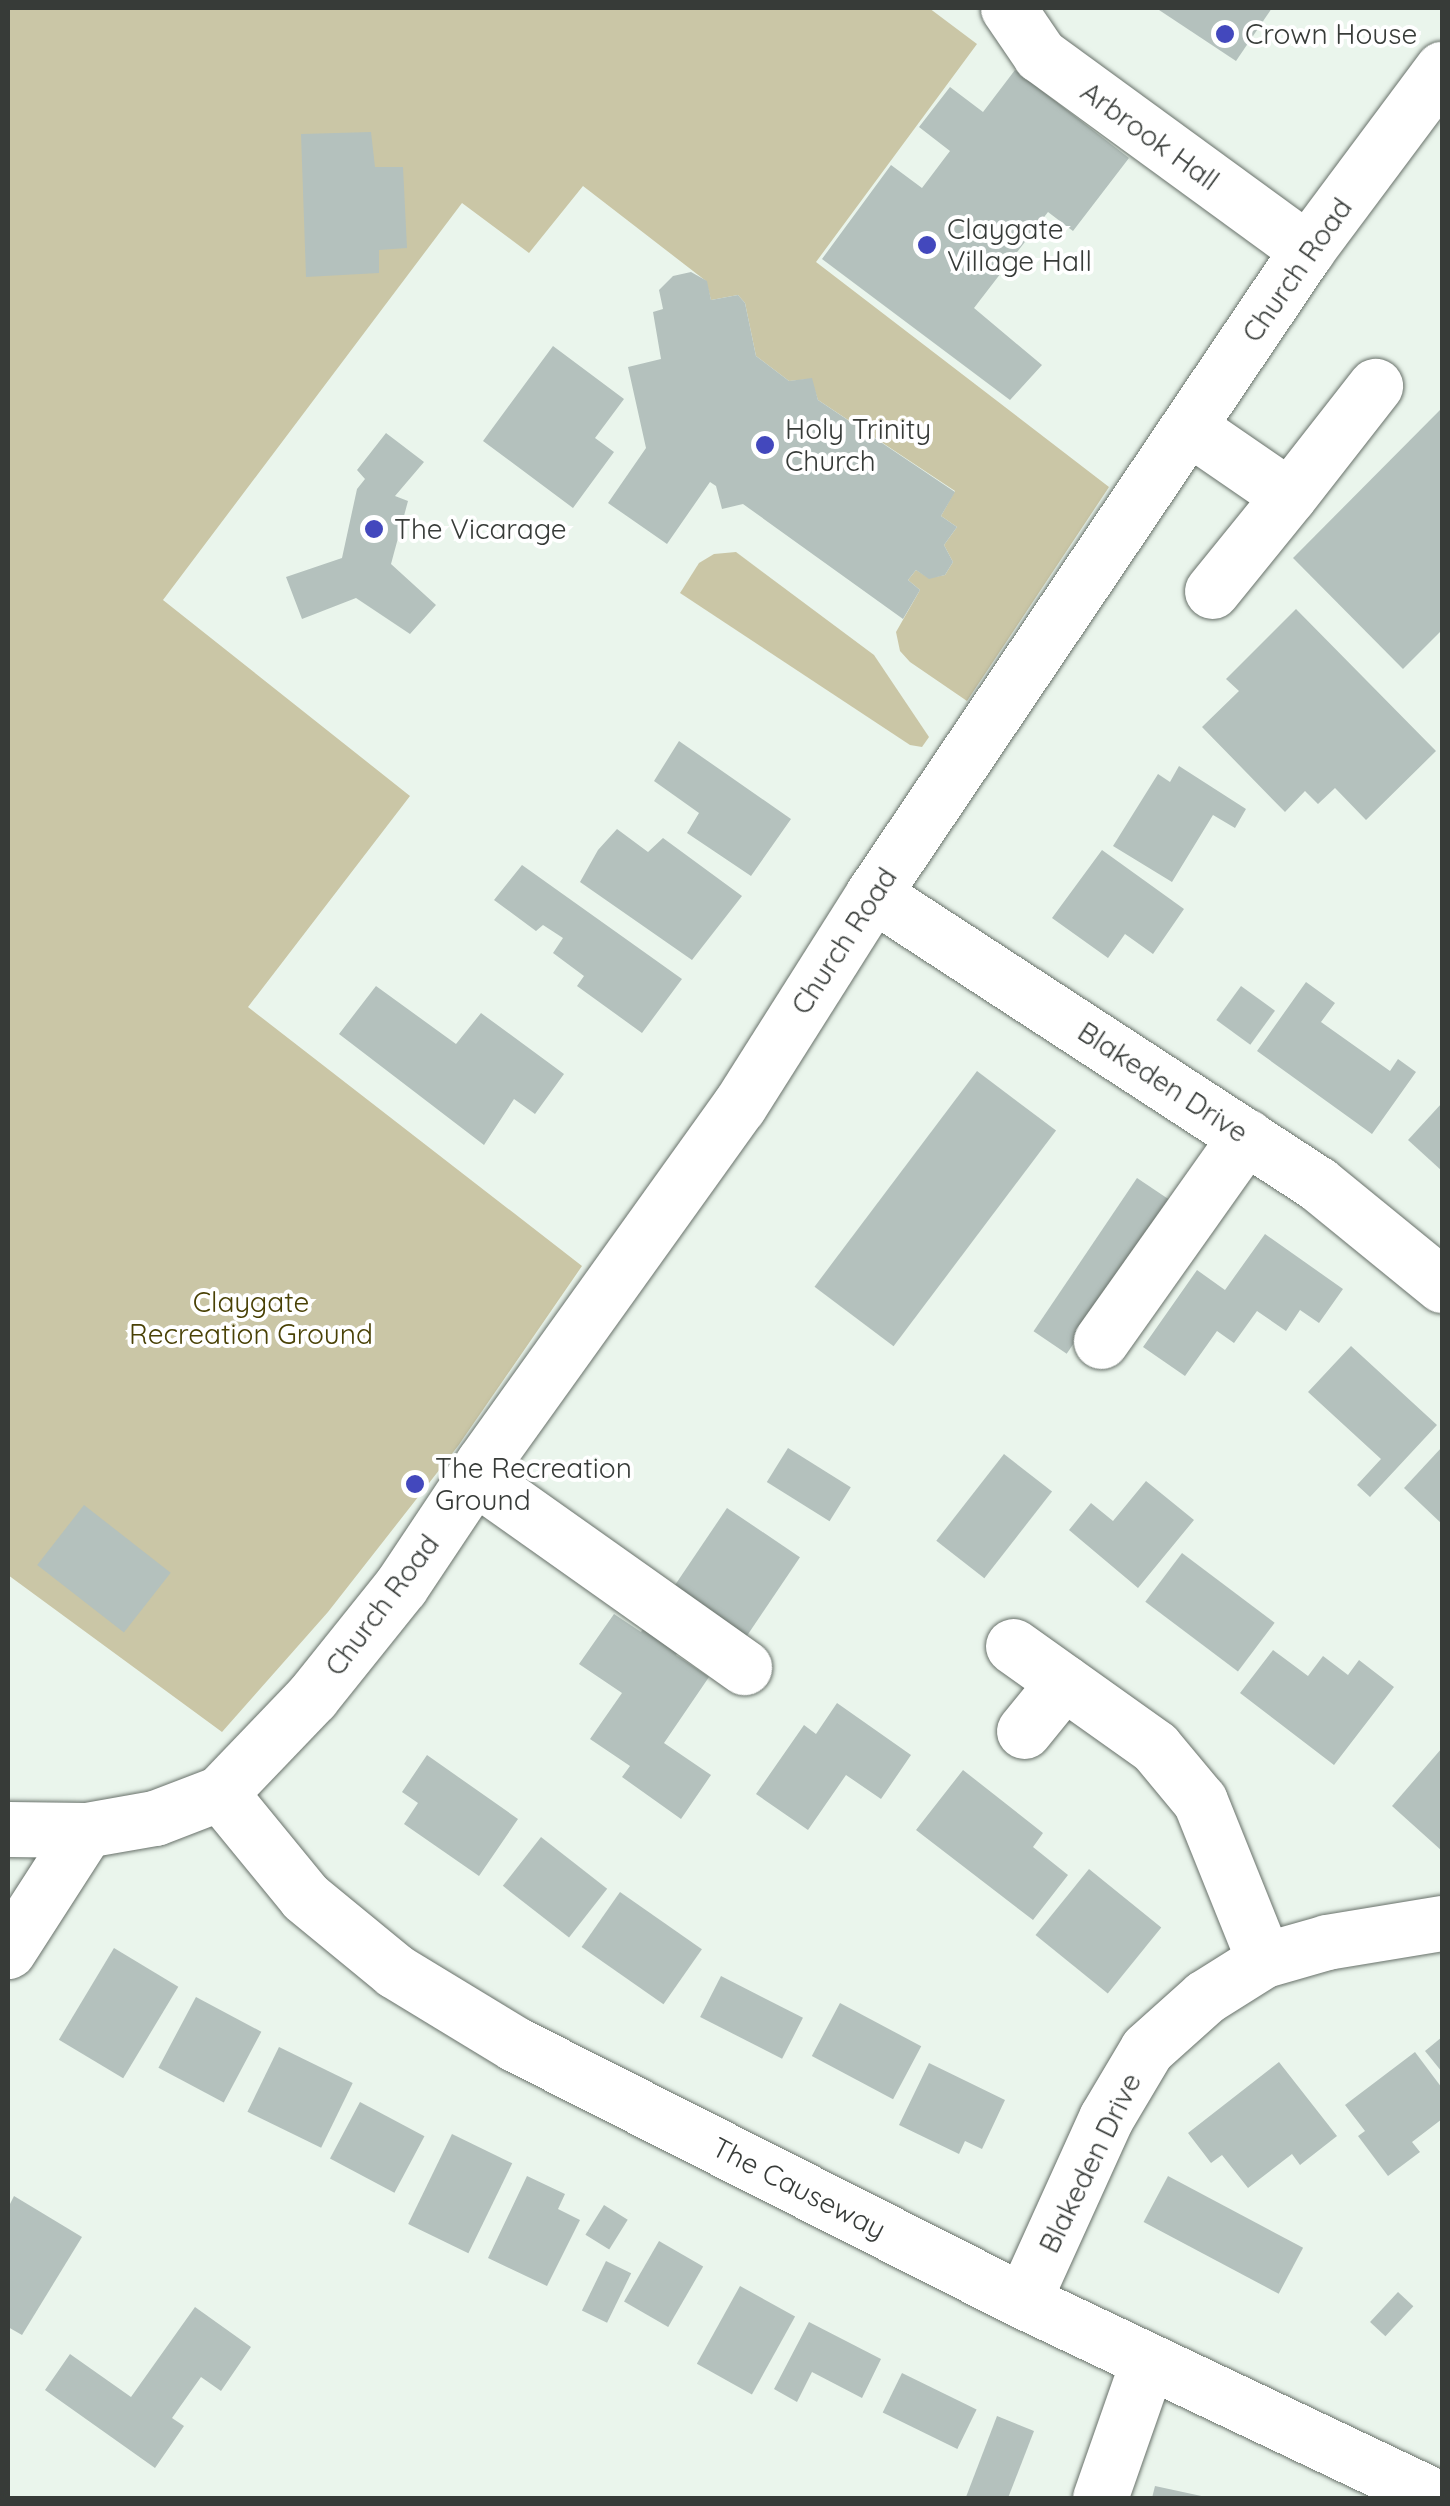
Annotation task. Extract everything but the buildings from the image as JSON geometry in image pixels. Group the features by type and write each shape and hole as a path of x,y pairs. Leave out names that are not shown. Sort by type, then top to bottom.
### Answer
{"street":[{"name":"Arbrook Hall","path":"1008,8 1040,54 1307,250"},
{"name":"Church Road","path":"220,1793 312,1697 401,1586 474,1476 739,1106 873,894 1307,250 1442,69"},
{"path":"1212,591 1374,386"},
{"path":"1190,428 1289,496"},
{"name":"Blakeden Drive","path":"873,894 1318,1184 1442,1284"},
{"path":"1102,1340 1246,1136"},
{"path":"474,1476 744,1667"},
{"path":"1013,1646 1155,1747 1200,1801 1264,1960"},
{"path":"1024,1731 1064,1682"},
{"path":"8,1829 86,1830 154,1818 220,1793"},
{"name":"The Causeway","path":"220,1793 305,1896 396,1971 515,2044 1023,2302 1437,2498"},
{"path":"8,1951 86,1830"},
{"name":"Blakeden Drive","path":"1023,2302 1106,2118 1148,2050 1205,1996 1264,1960 1328,1942 1442,1922"},
{"path":"1100,2498 1148,2362"}],"green space":[{"name":"Claygate Recreation Ground","path":"8,8 929,8 977,44 816,262 1109,487 967,701 910,662 900,651 896,632 920,590 908,580 916,570 929,578 945,575 953,562 944,545 957,527 941,516 955,491 818,400 811,379 789,381 756,356 745,303 738,295 711,300 706,281 583,186 529,253 462,203 163,600 410,796 248,1007 582,1266 458,1446 328,1612 222,1732 8,1575"},
{"path":"736,552 874,655 929,737 922,747 910,745 680,593 699,563 714,554"}],"place":[{"name":"Crown House","path":"1225,34"},
{"name":"Claygate Village Hall","path":"927,245"},
{"name":"Holy Trinity Church","path":"765,445"},
{"name":"The Vicarage","path":"374,529"},
{"name":"The Recreation Ground","path":"415,1484"}]}
